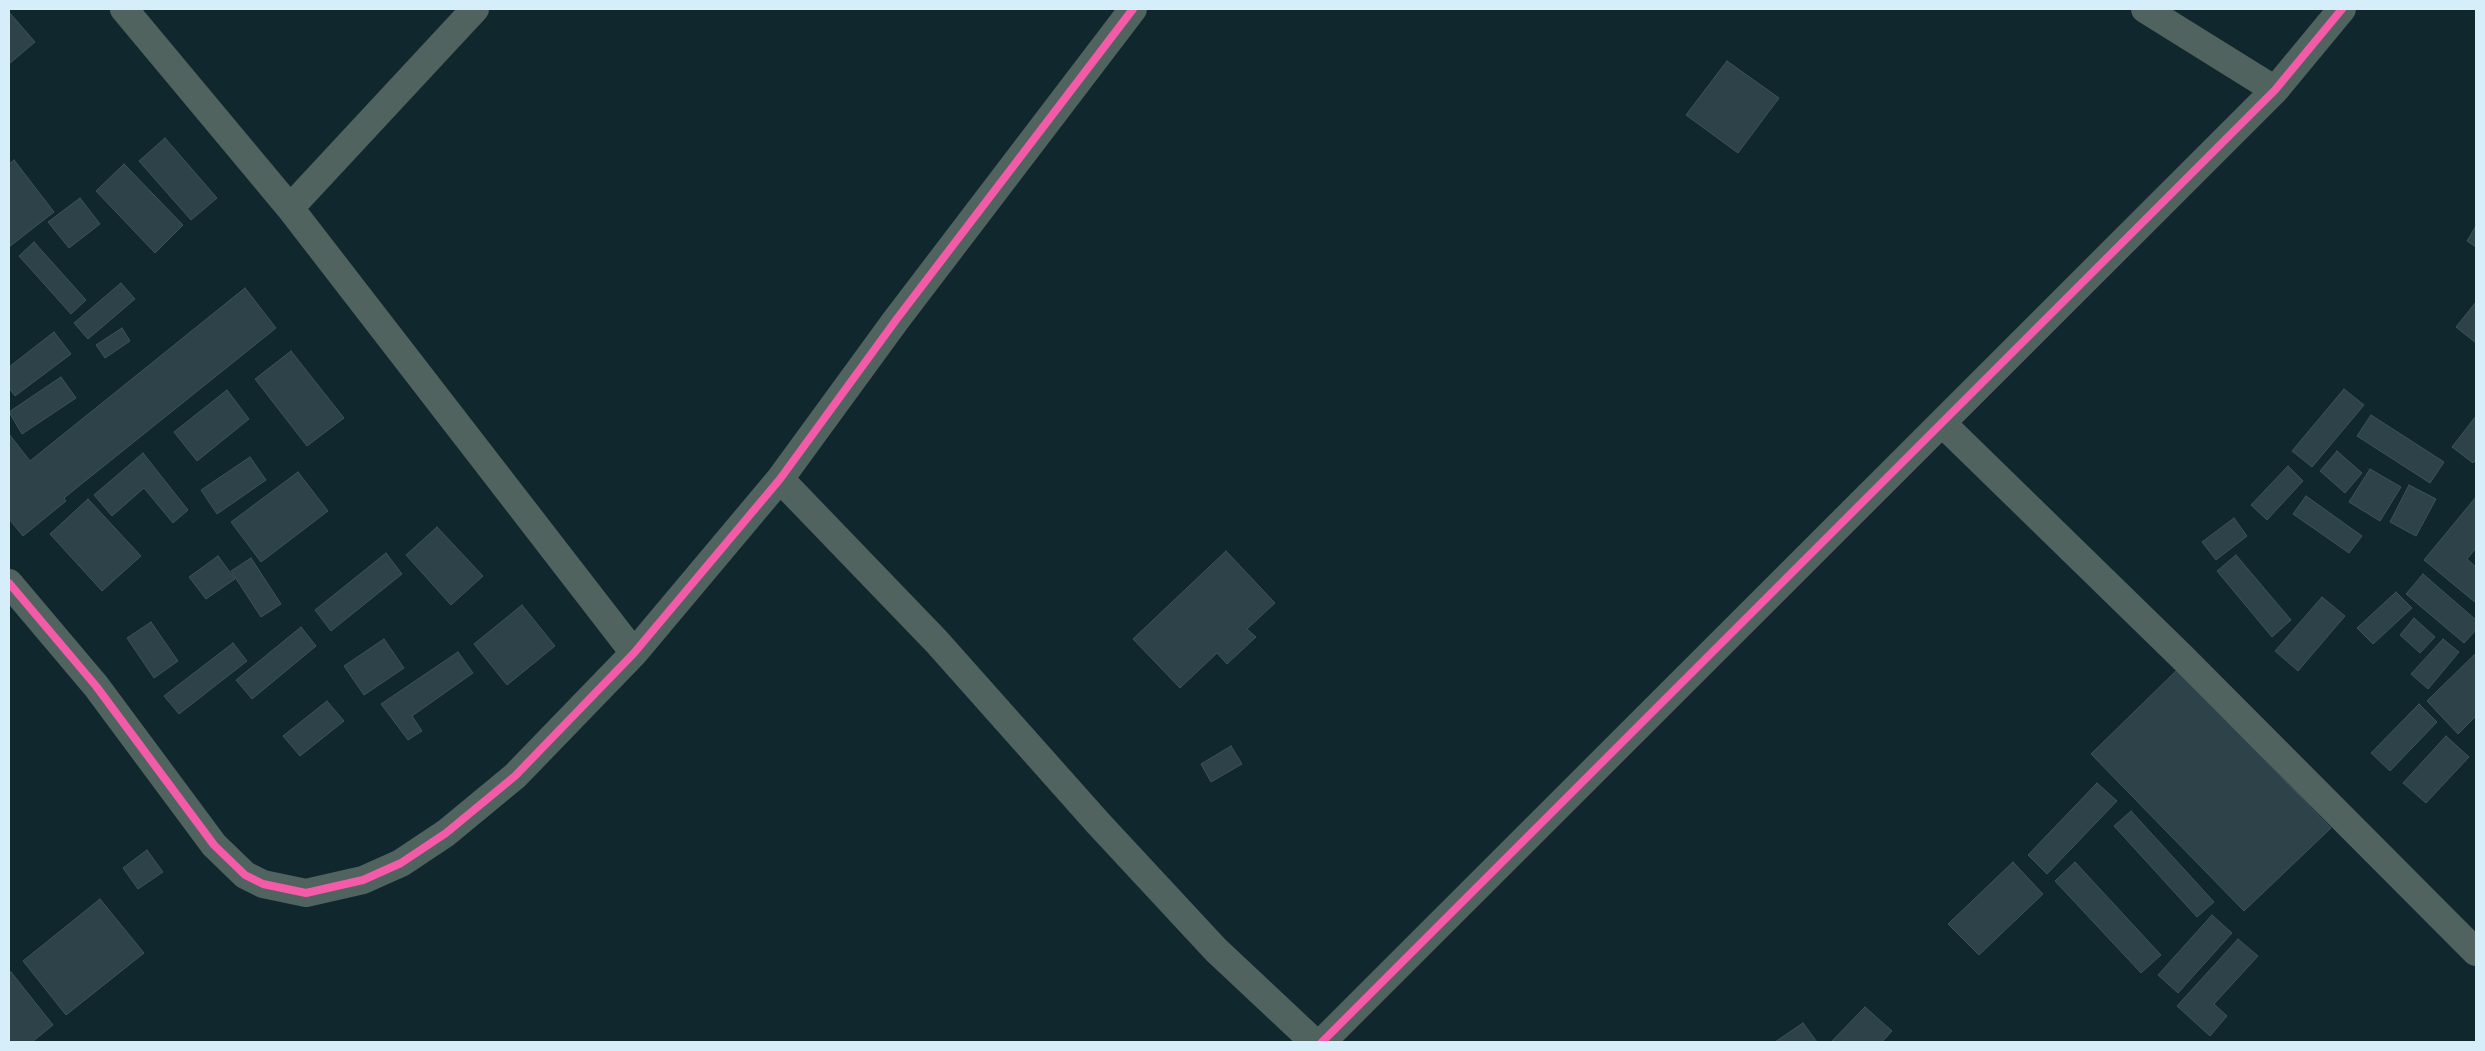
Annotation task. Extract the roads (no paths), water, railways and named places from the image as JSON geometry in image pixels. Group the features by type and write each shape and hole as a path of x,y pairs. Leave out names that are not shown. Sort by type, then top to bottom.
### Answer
{"street":[{"path":"124,9 290,208 634,653"},
{"path":"290,208 475,9"},
{"path":"9,583 96,686 214,845 245,875 263,884 306,893 363,880 401,863 446,833 516,776 634,653 780,479 896,320 1133,9"},
{"path":"2145,9 2275,90"},
{"path":"1322,1042 1943,424 2275,90 2342,9"},
{"path":"1943,424 2181,656 2476,952"},
{"path":"780,479 936,642 1092,816 1216,950 1314,1042"}]}
